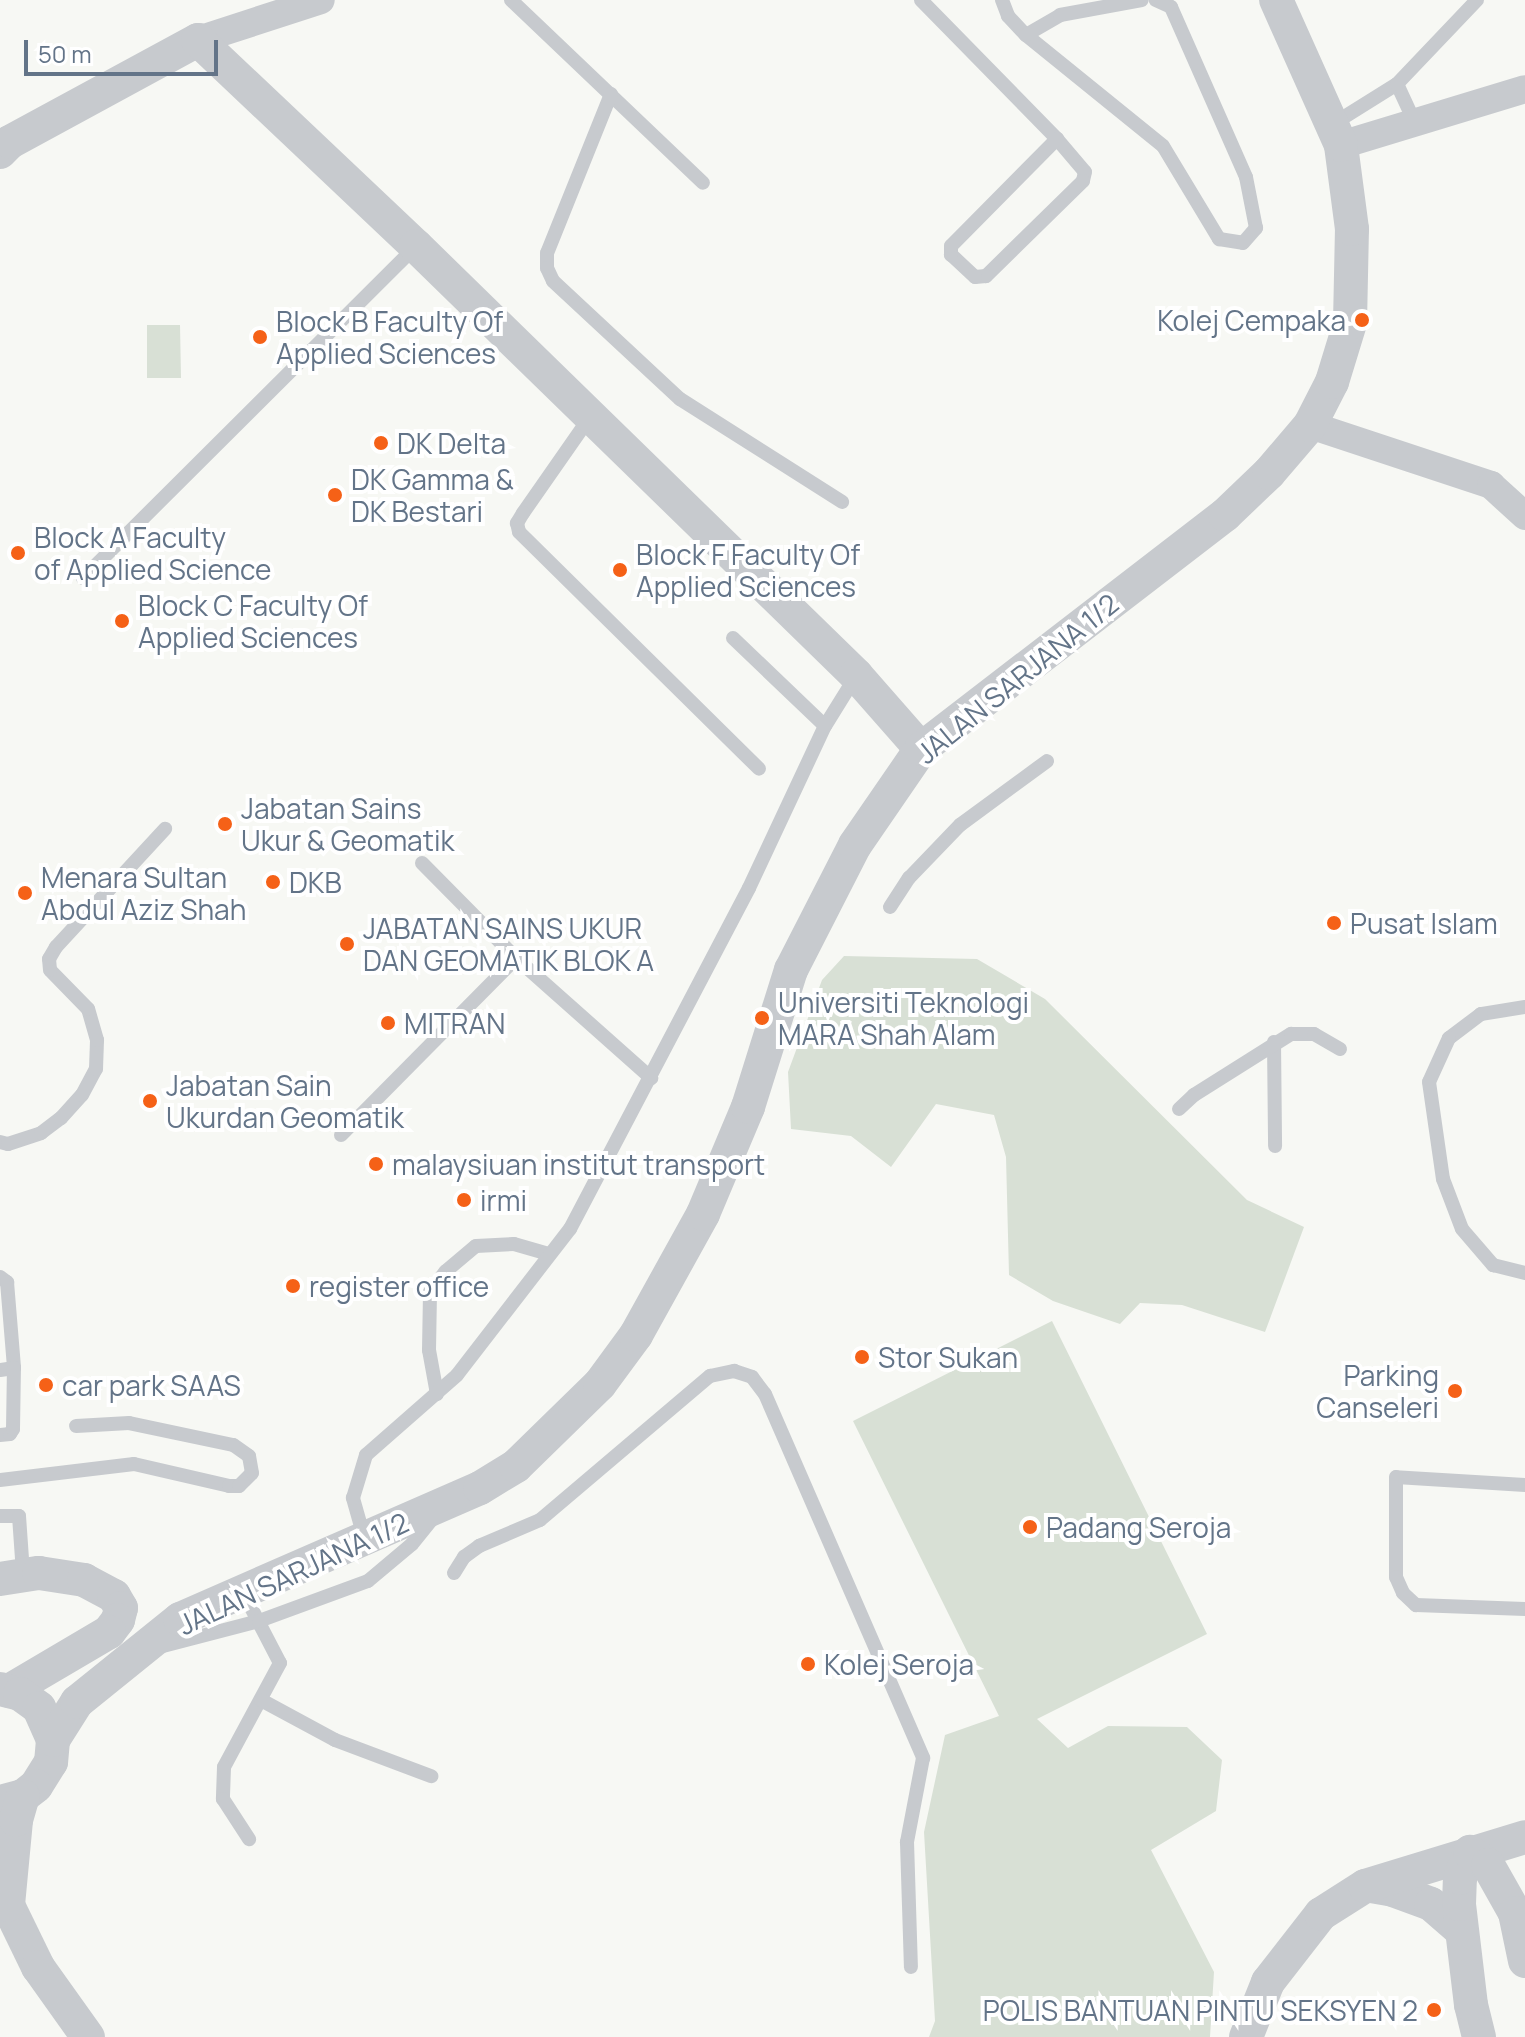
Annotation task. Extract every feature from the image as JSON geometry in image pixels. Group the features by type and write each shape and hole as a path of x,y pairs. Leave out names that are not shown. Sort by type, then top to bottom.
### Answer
{"street":[{"path":"3,142 198,40 321,0"},
{"name":"JALAN SARJANA 1/2","path":"12,1799 47,1773 53,1740 77,1702 180,1619 480,1488 516,1466 600,1384 636,1335 703,1214 748,1107 791,970 855,845 921,749 1225,515 1269,473 1310,425 1332,382 1350,323 1352,229 1337,134 1276,0"},
{"path":"198,40 416,246 856,675 921,749"},
{"path":"1337,134 1415,123 1525,89"},
{"path":"1310,425 1491,485 1525,516"},
{"path":"4,1690 109,1632 118,1620 121,1608 104,1589 84,1580 12,1576"},
{"path":"4,1690 39,1708 53,1740"},
{"path":"12,1799 16,1820 4,1897 45,1980 88,2037"},
{"path":"1246,2037 1268,1982 1321,1914 1365,1886 1525,1837"},
{"path":"1470,1852 1488,1865 1515,1913 1525,1961"},
{"path":"1470,1852 1460,1878 1461,1930 1471,2005 1479,2037"},
{"path":"1515,1913 1525,1874"},
{"path":"1365,1886 1414,1896 1431,1904 1461,1930"}],"lane":[{"path":"511,0 703,183"},
{"path":"921,0 1057,139 1085,172 1083,181 986,276 975,277 951,255 951,246 1057,139"},
{"path":"1002,0 1008,16 1026,35 1163,146 1219,239 1243,243 1256,228 1246,177 1171,7 1156,0"},
{"path":"1026,35 1060,15 1142,0"},
{"path":"1337,134 1397,84 1477,0"},
{"path":"1397,84 1415,123"},
{"path":"611,94 547,253 547,268 553,281 680,399 842,502"},
{"path":"83,578 416,246"},
{"path":"591,417 523,513 517,523 519,532 759,769"},
{"path":"733,638 825,726"},
{"path":"364,1539 353,1498 366,1455 457,1375 570,1229 749,888 825,726 856,675"},
{"path":"890,907 909,878 960,825 1047,761"},
{"path":"0,1142 8,1144 41,1133 61,1118 82,1095 96,1069 97,1040 88,1009 50,970 49,959 56,947 165,829"},
{"path":"422,863 516,958 651,1078"},
{"path":"341,1135 516,958"},
{"path":"1525,1007 1481,1014 1449,1038 1429,1082 1443,1179 1462,1229 1493,1265 1525,1273"},
{"path":"1179,1109 1194,1095 1291,1034 1314,1034 1340,1049"},
{"path":"1274,1042 1275,1146"},
{"path":"437,1394 429,1350 430,1292 446,1271 476,1246 514,1244 550,1254"},
{"path":"0,1435 10,1434 13,1429 4,1280"},
{"path":"454,1573 464,1557 479,1546 540,1520 710,1376 734,1371 752,1377 765,1394 923,1758 907,1842 911,1967"},
{"path":"0,1480 134,1464 239,1486 252,1473 249,1456 233,1445 129,1423 76,1426"},
{"path":"1525,1485 1396,1477 1396,1577 1403,1593 1416,1605 1525,1609"},
{"name":"JALAN SARJANA 1/2","path":"142,1651 259,1621 368,1581 412,1544 448,1502"},
{"path":"0,1516 19,1516 12,1576"},
{"path":"243,1591 280,1663 224,1767 223,1799 249,1839"},
{"path":"261,1700 335,1740 431,1776"}],"shaded area":[{"path":"147,325 180,325 181,378 147,378"},
{"path":"844,956 977,959 1045,999 1247,1200 1304,1227 1265,1332 1182,1305 1140,1303 1120,1324 1053,1301 1009,1275 1006,1157 994,1115 936,1104 891,1167 851,1136 791,1129 788,1072 822,980"},
{"path":"1052,1321 1207,1634 1037,1719 1068,1748 1108,1726 1187,1727 1222,1760 1216,1811 1151,1850 1214,1972 1210,2037 929,2037 935,2021 924,1832 945,1735 999,1716 853,1421"}],"place":[{"name":"Kolej Cempaka","path":"1362,320"},
{"name":"Block B Faculty Of Applied Sciences","path":"260,337"},
{"name":"DK Delta","path":"381,443"},
{"name":"DK Gamma & DK Bestari","path":"335,495"},
{"name":"Block A Faculty of Applied Science","path":"18,553"},
{"name":"Block F Faculty Of Applied Sciences","path":"620,570"},
{"name":"Block C Faculty Of Applied Sciences","path":"122,621"},
{"name":"Jabatan Sains Ukur & Geomatik","path":"225,824"},
{"name":"DKB","path":"273,882"},
{"name":"Menara Sultan Abdul Aziz Shah","path":"25,893"},
{"name":"Pusat Islam","path":"1334,923"},
{"name":"JABATAN SAINS UKUR DAN GEOMATIK BLOK A","path":"347,944"},
{"name":"Universiti Teknologi MARA Shah Alam","path":"762,1018"},
{"name":"MITRAN","path":"388,1023"},
{"name":"Jabatan Sain Ukurdan Geomatik","path":"150,1101"},
{"name":"malaysiuan institut transport","path":"376,1164"},
{"name":"irmi","path":"464,1200"},
{"name":"register office","path":"293,1286"},
{"name":"Stor Sukan","path":"862,1357"},
{"name":"car park SAAS","path":"46,1385"},
{"name":"Parking Canseleri","path":"1455,1391"},
{"name":"Padang Seroja","path":"1030,1527"},
{"name":"Kolej Seroja","path":"808,1664"},
{"name":"POLIS BANTUAN PINTU SEKSYEN 2","path":"1434,2010"}]}
